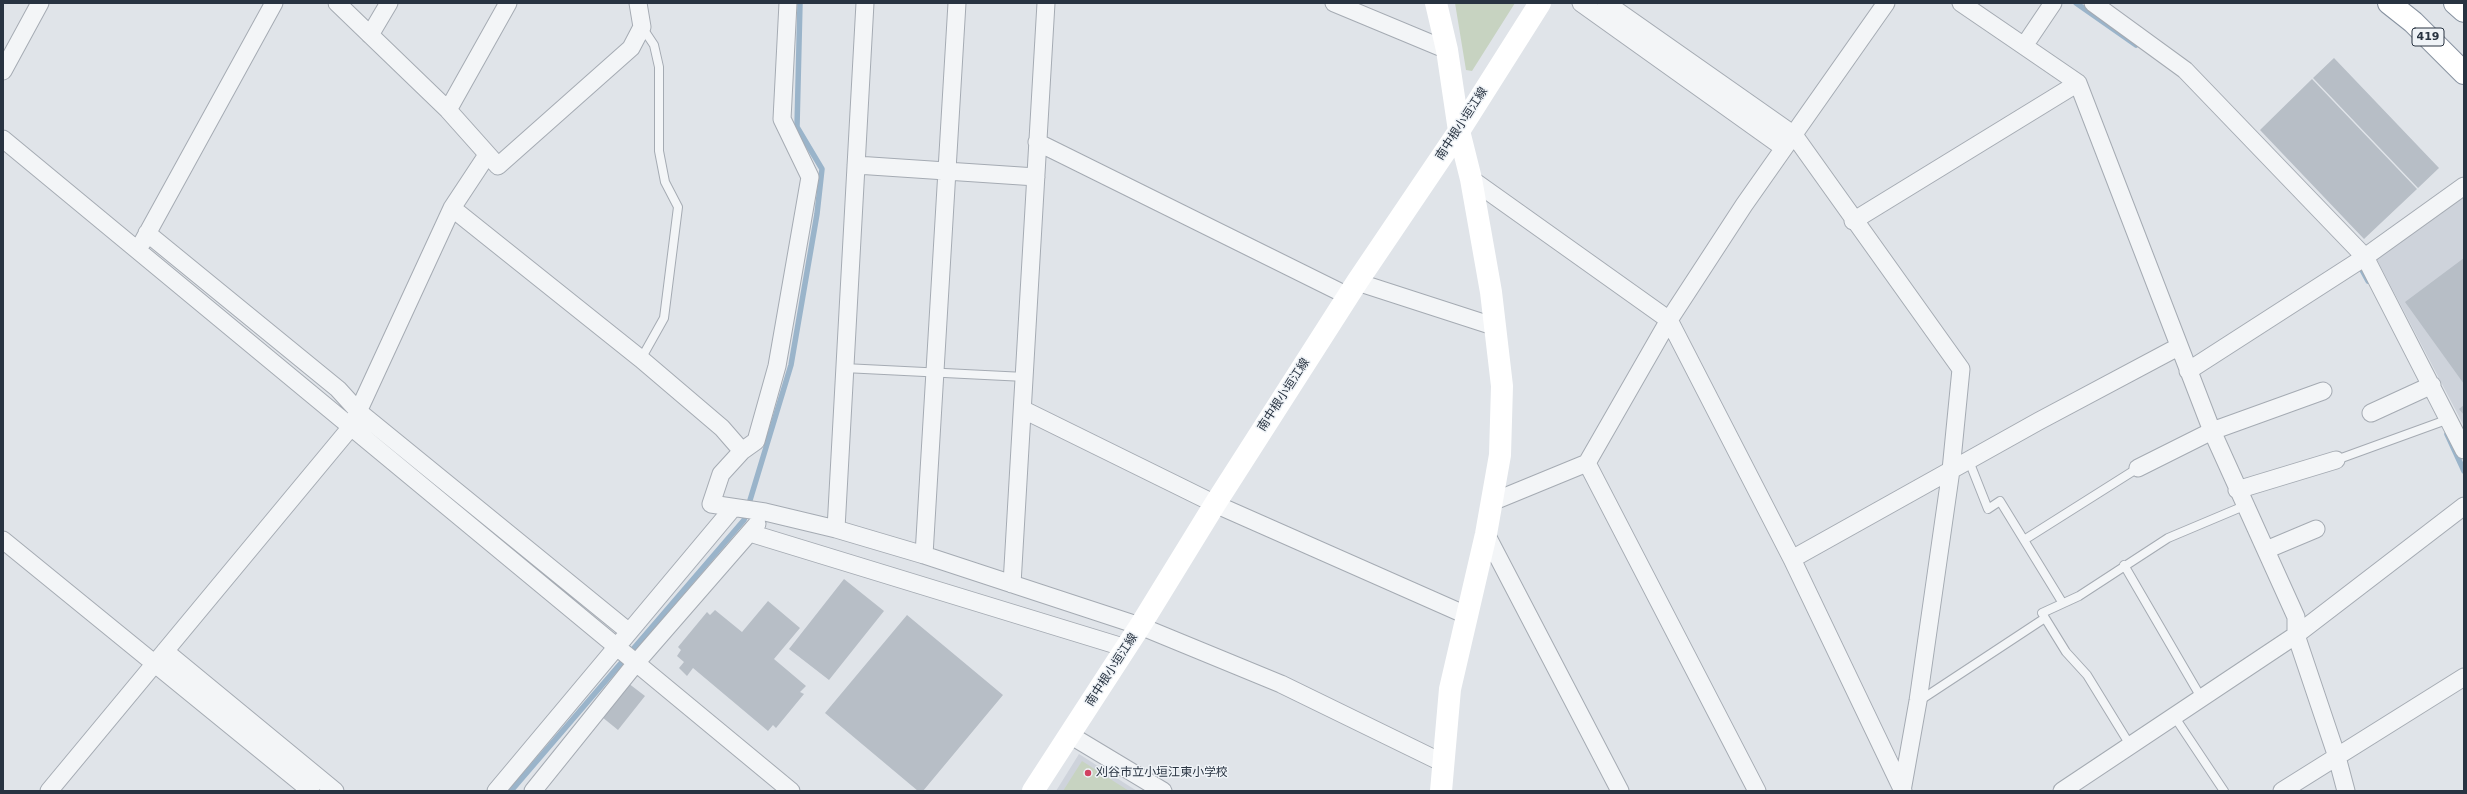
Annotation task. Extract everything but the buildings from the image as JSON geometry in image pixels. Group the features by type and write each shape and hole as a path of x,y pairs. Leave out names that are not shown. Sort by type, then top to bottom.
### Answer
{"main road":[{"path":"1436,3 1447,50 1459,130 1471,179 1496,328 1502,386 1500,455 1486,534 1450,689 1441,791"},
{"name":"南中根小垣江線","path":"1033,791 1140,626 1215,504 1352,289 1459,130 1540,3"},
{"name":"419","path":"2389,3 2413,22 2464,73"},
{"path":"2455,3 2464,11"}],"street":[{"path":"3,71 40,3"},
{"path":"137,252 274,3"},
{"path":"337,3 448,110 498,166 631,48 642,27 638,3"},
{"path":"370,35 389,3"},
{"path":"448,110 508,3"},
{"path":"788,3 782,119 810,176 777,366 756,441 742,451 721,474 711,504 762,512 836,529 924,555 1140,626 1281,684 1443,763"},
{"path":"836,529 865,3"},
{"path":"924,555 957,3"},
{"path":"1012,584 1026,377 1037,142 1046,3"},
{"path":"1334,3 1447,50"},
{"path":"1581,3 1789,142"},
{"path":"1606,3 1789,142 1854,221 1961,368 1951,470 1918,701 1901,791"},
{"path":"1492,502 1587,463 1669,320 1789,142 1886,3"},
{"path":"1961,3 2078,82 2178,348 2244,506 2266,550 2296,617 2296,634 2337,757 2346,791"},
{"path":"2024,46 2053,3"},
{"path":"2093,3 2185,70 2364,257 2464,450"},
{"path":"1854,221 2078,82"},
{"path":"3,139 137,252 791,791"},
{"path":"1037,142 1352,289 1496,328"},
{"path":"49,791 164,650 351,427 452,208 487,155"},
{"path":"856,165 1036,177"},
{"path":"1471,179 1669,320 1792,559 1901,791"},
{"path":"2188,371 2364,257 2464,186"},
{"path":"452,208 641,359 722,428 742,451"},
{"path":"148,233 338,389 358,411 628,631"},
{"path":"1792,559 1951,470 2178,348"},
{"path":"2371,413 2431,386"},
{"path":"2138,468 2212,431 2323,391"},
{"path":"1024,410 1215,504 1466,615"},
{"path":"2237,490 2336,460"},
{"path":"1587,463 1757,791"},
{"path":"2062,791 2202,699 2296,634 2464,506"},
{"path":"496,791 628,631 734,508"},
{"path":"533,791 636,663 750,533 762,512"},
{"path":"2266,550 2316,529"},
{"path":"750,533 1126,648"},
{"path":"1486,534 1620,791"},
{"path":"3,540 311,791"},
{"path":"164,650 335,791"},
{"path":"2282,791 2464,677"},
{"path":"1070,735 1163,791"}],"lane":[{"path":"641,359 664,318 678,207 665,182 659,151 659,67 654,45 642,27"},
{"path":"844,368 1026,377"},
{"path":"2336,460 2448,419"},
{"path":"1969,461 1988,509 2000,501 2062,602"},
{"path":"2024,540 2138,468"},
{"path":"2130,745 2087,675 2066,652 2042,613 2062,602 2079,596 2124,565 2168,538 2244,506"},
{"path":"2124,565 2202,699"},
{"path":"1918,701 2045,618"},
{"path":"2174,716 2224,791"}],"shaded area":[{"path":"2464,194 2464,426 2375,256"},
{"name":"刈谷市立小垣江東小学校","path":"1079,754 1137,791 1056,791"}],"green space":[{"path":"1455,3 1515,3 1472,71 1466,70"},
{"name":"刈谷市立小垣江東小学校","path":"1082,761 1129,791 1063,791"}],"waterway":[{"path":"511,791 744,520 791,365 817,214 822,169 797,127 800,3"},
{"path":"2076,3 2136,45"},
{"path":"2362,270 2368,281"},
{"path":"2447,434 2464,471"}],"place":[{"name":"刈谷市立小垣江東小学校","path":"1088,773"}]}
